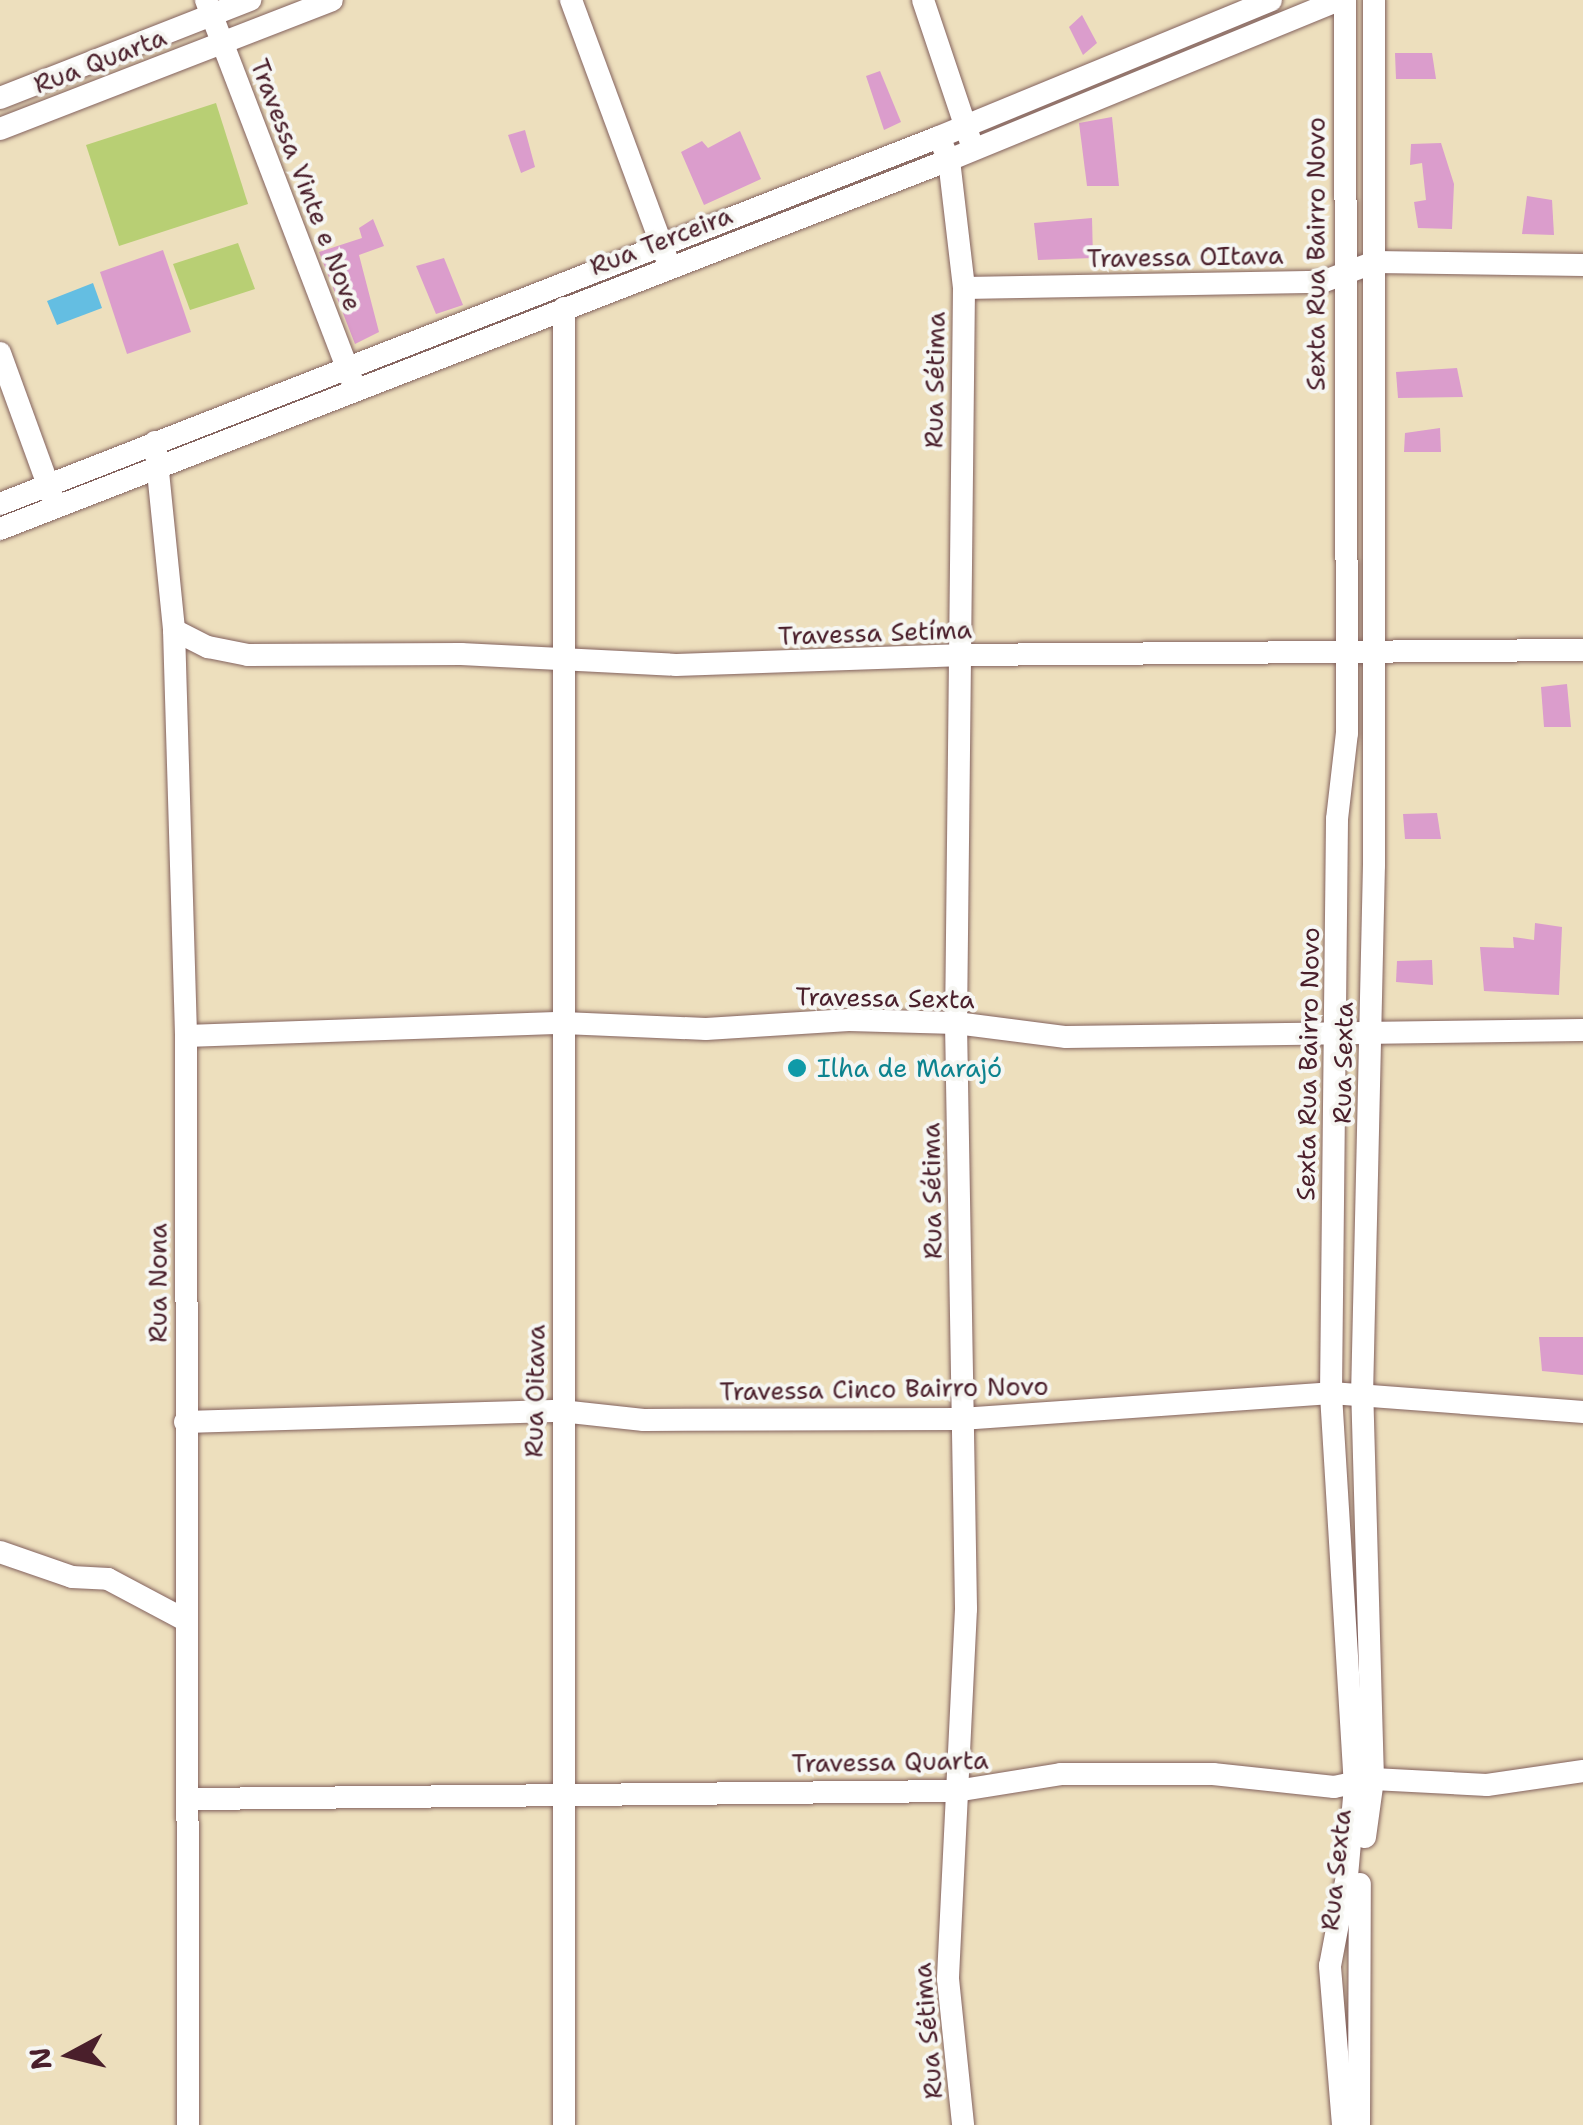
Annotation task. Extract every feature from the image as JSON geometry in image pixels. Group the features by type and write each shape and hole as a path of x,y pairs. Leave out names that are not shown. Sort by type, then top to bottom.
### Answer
{"street":[{"name":"Rua Quarta","path":"0,98 209,7 250,0"},
{"name":"Rua Quarta","path":"0,129 332,0"},
{"path":"571,0 666,256"},
{"path":"923,0 969,137"},
{"name":"Rua Terceira","path":"0,529 52,496 157,453 346,365 949,160 969,137 1270,0"},
{"name":"Rua Terceira","path":"157,453 355,389 564,308 666,256 939,137 969,137 1342,0"},
{"name":"Sexta Rua Bairro Novo","path":"1342,0 1342,273 1358,652 1333,1034 1332,1394 1364,1783 1330,1966 1343,2125"},
{"name":"Rua Sexta","path":"1358,2125 1355,1926 1364,1783 1362,1397 1371,1030 1358,652 1375,262 1374,0"},
{"name":"Travessa Vinte e Nove","path":"209,7 355,389"},
{"name":"Rua Sétima","path":"939,137 949,160 964,288 956,654 956,1023 966,1609 948,1979 964,2125"},
{"name":"Travessa OItava","path":"964,288 1322,282 1375,262 1583,266"},
{"name":"Rua Oitava","path":"564,308 568,657 561,1411 564,2125"},
{"path":"0,353 52,496"},
{"name":"Rua Nona","path":"157,453 174,630 186,1036 185,1422 192,1799 188,2125"},
{"name":"Rua Terceira","path":"0,504 52,496"},
{"name":"Travessa Setíma","path":"174,630 208,647 248,655 568,657 676,665 956,654 1583,650"},
{"name":"Travessa Sexta","path":"186,1036 563,1023 706,1029 848,1020 956,1023 1066,1038 1333,1034 1371,1030 1583,1030"},
{"name":"Travessa Cinco Bairro Novo","path":"185,1422 561,1411 644,1420 961,1419 1332,1394 1583,1412"},
{"path":"0,1552 72,1578 108,1579 187,1620"},
{"name":"Travessa Quarta","path":"192,1799 956,1791 1061,1774 1213,1774 1488,1786 1583,1771"}],"green space":[{"path":"216,103 248,204 119,246 86,145"},
{"path":"238,243 255,289 190,310 173,264"}],"water":[{"path":"93,283 102,308 57,325 47,301"}],"building":[{"path":"1082,15 1097,43 1083,55 1069,27"},
{"path":"1395,53 1432,53 1436,79 1396,79"},
{"path":"880,71 901,122 884,130 866,76"},
{"path":"1112,117 1119,186 1087,186 1079,123"},
{"path":"525,130 535,167 521,173 508,135"},
{"path":"740,131 761,179 704,205 681,152 702,141 708,148"},
{"path":"1441,143 1454,184 1452,229 1418,228 1414,202 1426,200 1422,163 1410,165 1411,144"},
{"path":"1527,196 1552,200 1554,235 1522,234"},
{"path":"1092,218 1093,258 1038,260 1034,223"},
{"path":"373,219 384,246 359,255 379,332 355,344 319,252 362,238 359,228"},
{"path":"163,250 191,332 127,354 100,272"},
{"path":"444,258 463,305 436,314 416,266"},
{"path":"1457,368 1463,397 1398,398 1396,372"},
{"path":"1440,428 1441,452 1404,452 1405,433"},
{"path":"1567,684 1571,727 1544,727 1541,687"},
{"path":"1437,813 1441,839 1405,839 1403,814"},
{"path":"1535,923 1562,927 1559,995 1484,991 1480,947 1514,948 1513,937 1534,940"},
{"path":"1432,960 1433,985 1396,982 1397,961"},
{"path":"1539,1337 1583,1337 1583,1375 1542,1371"}],"place":[{"name":"Ilha de Marajó","path":"797,1068"}]}
